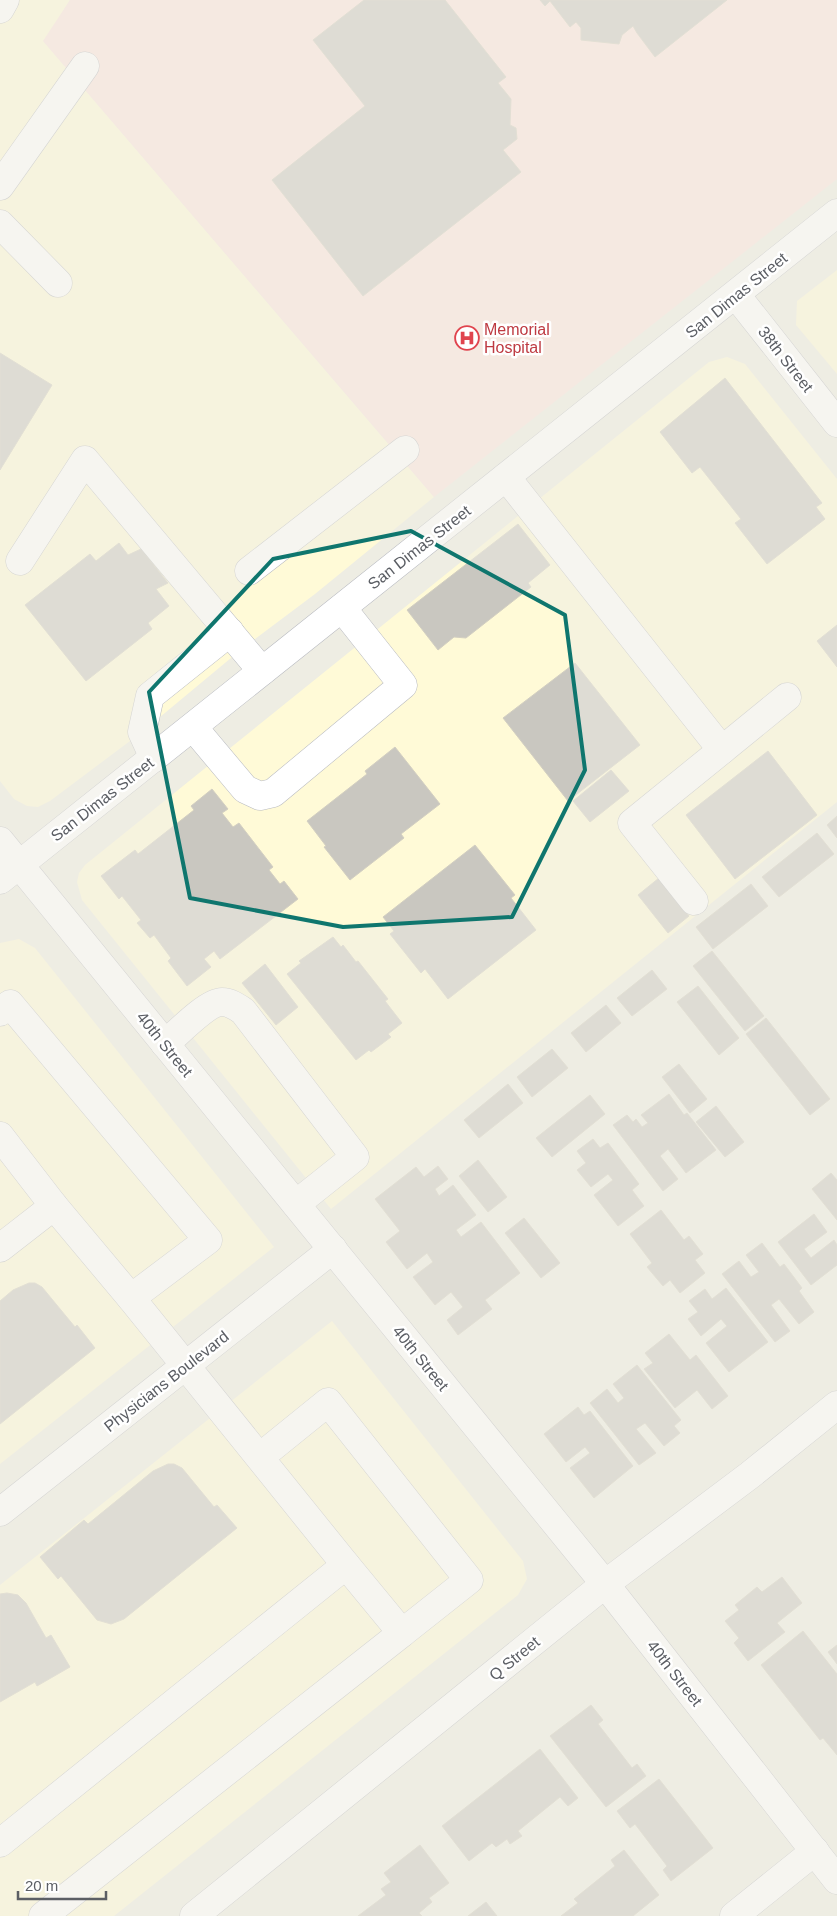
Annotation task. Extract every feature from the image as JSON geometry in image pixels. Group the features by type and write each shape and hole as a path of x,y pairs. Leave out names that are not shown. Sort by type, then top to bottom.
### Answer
{"street":[{"path":"0,9 5,0"},
{"path":"0,186 85,66"},
{"name":"San Dimas Street","path":"10,872 837,213"},
{"path":"0,224 58,283"},
{"name":"38th Street","path":"736,295 837,424"},
{"path":"249,571 405,450"},
{"path":"20,561 86,460 262,671"},
{"path":"506,478 722,750"},
{"path":"193,727 245,789 260,796 273,793 404,685 342,608"},
{"path":"154,758 142,732 150,696 230,632"},
{"path":"694,901 632,824 787,697"},
{"name":"40th Street","path":"0,840 10,872 165,1044 605,1584 837,1880"},
{"path":"165,1044 211,1005 221,1002 233,1004 243,1011 355,1157 296,1204"},
{"path":"0,1012 10,1004 208,1240 131,1298"},
{"path":"0,1136 54,1206 186,1365 402,1633"},
{"path":"0,1248 54,1206"},
{"name":"Physicians Boulevard","path":"0,1512 332,1249"},
{"path":"43,1916 469,1580 328,1402 260,1457"},
{"name":"Q Street","path":"194,1916 605,1584 837,1405"},
{"path":"0,1844 346,1565"},
{"path":"734,1916 815,1851"}],"highlighted area":[{"path":"411,531 565,615 585,770 512,917 343,927 190,898 149,692 273,559"}],"shaded area":[{"path":"0,0 70,0 44,42 434,497 315,594 243,648 142,732 50,801 38,807 27,806 14,799 0,781"},
{"name":"Memorial Hospital","path":"70,0 837,0 837,179 434,497 43,41"},
{"path":"837,270 837,374 796,325 797,301"},
{"path":"727,357 745,364 837,479 837,802 331,1209 82,900 77,882 79,873 85,865 709,362"},
{"path":"19,939 35,948 274,1247 0,1464 0,943"},
{"path":"332,1321 523,1561 527,1579 518,1595 114,1916 0,1916 0,1585"}],"building":[{"path":"364,0 445,0 506,77 498,83 511,99 510,125 516,128 517,139 503,150 521,172 363,296 272,180 365,106 313,40"},
{"path":"540,0 727,0 655,57 633,26 622,35 619,44 581,40 581,28 576,22 570,27 550,1 545,6"},
{"path":"0,353 52,385 0,470"},
{"path":"725,378 822,503 816,507 825,519 767,564 735,523 741,519 700,467 692,473 660,432"},
{"path":"518,524 550,565 528,583 531,587 466,638 454,637 438,650 407,610"},
{"path":"119,543 128,555 141,549 168,583 156,589 169,606 148,623 152,629 86,681 25,605 90,554 96,561"},
{"path":"837,625 837,667 817,641"},
{"path":"575,663 640,745 568,801 503,718"},
{"path":"395,747 440,804 401,834 404,838 350,880 324,847 326,846 307,821 367,774 365,771"},
{"path":"768,751 817,815 735,879 686,815"},
{"path":"611,770 629,791 590,822 573,801"},
{"path":"212,789 228,809 222,813 233,827 239,823 273,867 269,870 280,884 284,881 298,899 220,959 214,951 204,959 211,967 187,986 168,961 171,958 154,935 150,938 137,923 141,920 122,896 119,899 101,876 135,850 138,854 194,810 191,806"},
{"path":"837,816 837,838 827,825"},
{"path":"817,833 834,854 779,897 762,877"},
{"path":"475,845 515,895 511,898 536,930 448,999 425,969 421,973 390,934 394,931 383,917"},
{"path":"659,878 689,916 668,933 638,895"},
{"path":"751,884 768,906 713,949 696,927"},
{"path":"333,937 341,947 343,945 356,962 358,961 388,999 385,1001 402,1023 388,1034 391,1037 371,1052 369,1050 356,1060 287,974 301,963 299,961"},
{"path":"712,951 764,1016 745,1031 693,966"},
{"path":"265,964 298,1007 276,1025 242,983"},
{"path":"652,970 667,989 632,1016 617,998"},
{"path":"698,986 739,1038 719,1055 677,1002"},
{"path":"606,1005 621,1023 586,1052 571,1033"},
{"path":"766,1018 830,1099 810,1115 746,1034"},
{"path":"552,1049 568,1068 532,1097 517,1077"},
{"path":"679,1064 707,1099 690,1113 662,1077"},
{"path":"508,1084 523,1103 479,1138 464,1120"},
{"path":"669,1094 684,1115 687,1113 716,1150 686,1173 668,1149 660,1156 678,1179 663,1191 613,1125 627,1115 633,1122 636,1119 642,1127 648,1123 641,1115"},
{"path":"590,1095 605,1114 552,1157 536,1138"},
{"path":"716,1106 744,1142 725,1157 696,1122"},
{"path":"593,1139 600,1148 608,1143 639,1184 632,1190 644,1206 618,1226 594,1195 613,1180 608,1174 591,1187 577,1170 586,1163 577,1151"},
{"path":"478,1160 507,1197 488,1212 459,1176"},
{"path":"438,1166 448,1179 435,1189 439,1196 453,1185 476,1215 456,1230 461,1237 481,1222 520,1273 485,1300 492,1309 458,1335 447,1320 463,1307 451,1292 435,1305 413,1277 433,1262 427,1253 407,1269 386,1242 400,1231 375,1199 416,1167 424,1177"},
{"path":"831,1173 837,1180 837,1220 812,1189"},
{"path":"661,1210 684,1240 689,1236 703,1254 695,1260 705,1273 680,1293 670,1280 663,1286 647,1267 652,1263 630,1234"},
{"path":"814,1214 827,1232 804,1249 811,1258 834,1240 837,1245 837,1265 811,1285 778,1242"},
{"path":"524,1218 560,1263 541,1278 505,1233"},
{"path":"762,1243 780,1267 784,1264 802,1288 799,1291 814,1312 799,1324 779,1299 771,1305 790,1331 775,1342 722,1274 739,1261 751,1277 759,1272 746,1255"},
{"path":"29,1283 35,1283 42,1287 95,1348 0,1424 0,1301 13,1290"},
{"path":"726,1288 768,1342 729,1372 706,1343 727,1326 721,1319 701,1336 688,1319 698,1312 689,1301 705,1289 712,1299"},
{"path":"669,1334 690,1360 696,1355 728,1396 712,1409 697,1390 675,1408 644,1369 653,1363 645,1353"},
{"path":"637,1365 681,1420 674,1426 680,1433 664,1446 645,1423 636,1429 656,1453 639,1465 590,1403 607,1389 618,1403 624,1398 613,1384"},
{"path":"578,1407 584,1415 590,1411 633,1466 594,1498 570,1468 590,1453 585,1447 566,1462 544,1434"},
{"path":"168,1464 174,1464 182,1468 214,1507 217,1505 237,1528 124,1619 111,1624 97,1620 61,1576 58,1579 40,1557 84,1520 88,1524 153,1471"},
{"path":"782,1577 802,1603 777,1623 785,1632 748,1661 734,1643 739,1638 725,1621 739,1610 735,1605 757,1587 762,1592"},
{"path":"0,1594 18,1595 26,1603 46,1638 51,1635 70,1667 37,1686 35,1682 0,1702"},
{"path":"803,1631 837,1674 837,1755 823,1738 820,1740 761,1665"},
{"path":"837,1645 837,1664 828,1652"},
{"path":"591,1705 603,1720 598,1724 632,1768 637,1764 646,1776 606,1807 550,1736"},
{"path":"540,1749 578,1798 568,1806 560,1797 518,1831 522,1836 510,1844 507,1839 496,1847 492,1843 469,1861 442,1826"},
{"path":"659,1779 713,1848 671,1881 663,1870 667,1866 635,1824 630,1828 617,1811"},
{"path":"420,1845 449,1883 429,1898 432,1902 419,1913 422,1916 358,1916 386,1895 381,1889 391,1882 384,1873"},
{"path":"624,1850 659,1895 633,1916 561,1916 578,1903 574,1899 615,1866 611,1860"},
{"path":"486,1902 497,1916 468,1916"}],"place":[{"name":"Memorial Hospital","path":"467,338"}]}
